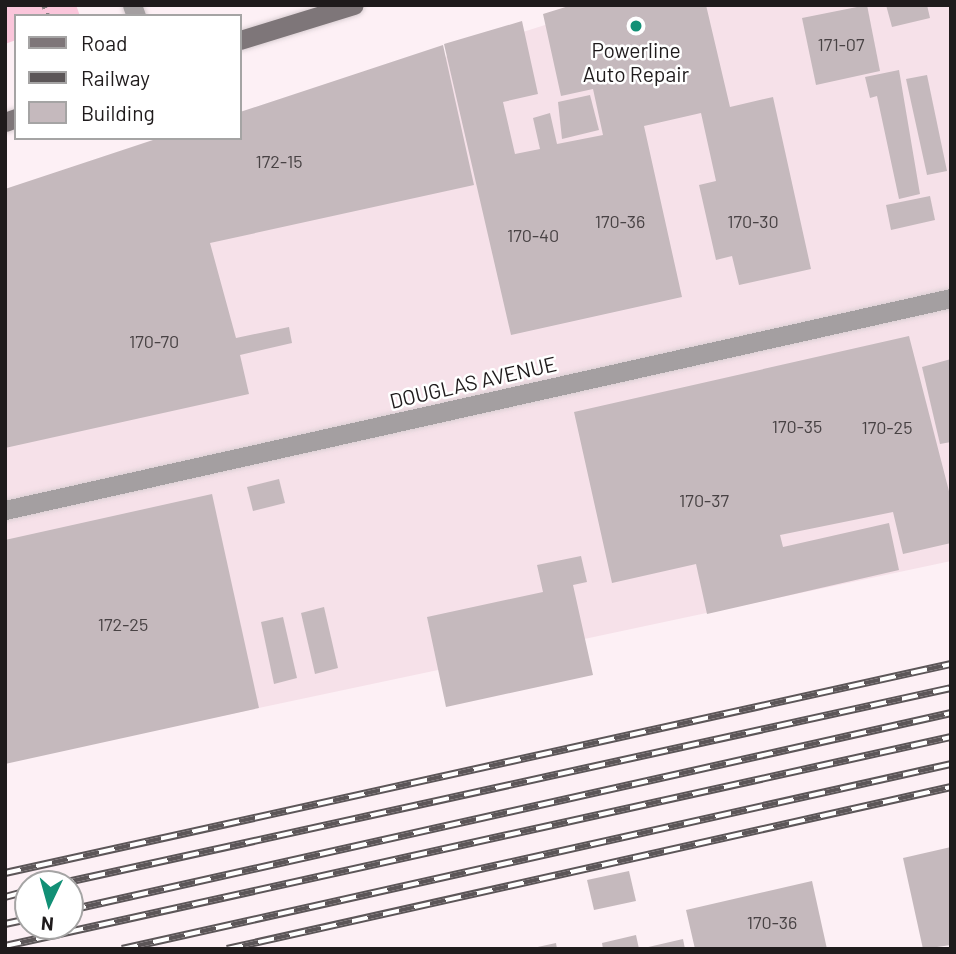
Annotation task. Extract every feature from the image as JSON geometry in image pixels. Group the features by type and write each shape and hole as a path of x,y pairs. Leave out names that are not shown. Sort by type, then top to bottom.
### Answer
{"main road":[{"path":"242,39 354,5"}],"street":[{"name":"DOUGLAS AVENUE","path":"5,510 951,298"}],"shaded area":[{"path":"5,5 76,5 79,14 14,14 14,41 5,44"},
{"path":"608,5 951,5 951,561 5,762 5,197 232,140 242,140 242,121"}],"building":[{"path":"572,5 706,5 730,107 773,97 811,269 739,285 732,256 716,260 699,185 716,181 701,113 644,126 682,297 511,335 444,44 522,21 538,94 503,102 515,154 540,149 533,118 550,113 557,144 603,135 593,89 561,96 543,14"},
{"path":"867,5 880,71 816,85 802,18"},
{"path":"886,5 927,5 930,18 892,27"},
{"path":"443,45 474,185 210,243 236,338 289,327 292,343 240,355 249,394 5,448 5,189 153,140 242,140 242,111"},
{"path":"899,70 920,194 899,199 877,96 870,98 865,77"},
{"path":"927,75 947,171 927,175 906,79"},
{"path":"590,95 599,130 562,139 558,102"},
{"path":"930,196 935,220 891,230 886,205"},
{"path":"909,336 951,499 951,543 903,554 893,512 780,535 783,547 889,523 899,570 707,614 696,564 612,583 574,412"},
{"path":"951,359 951,442 940,444 922,367"},
{"path":"279,479 285,503 253,511 247,487"},
{"path":"212,494 259,708 5,764 5,540"},
{"path":"581,556 587,582 573,585 593,675 446,707 427,617 543,592 537,565"},
{"path":"324,607 338,668 315,674 301,613"},
{"path":"283,617 297,678 274,684 261,622"},
{"path":"951,847 951,945 923,949 903,858"},
{"path":"629,871 636,901 594,910 587,880"},
{"path":"812,881 827,949 695,949 686,910"},
{"path":"636,935 639,949 603,949 602,943"},
{"path":"683,939 685,949 644,949 644,948"},
{"path":"556,943 557,949 533,949 533,948"}],"railway":[{"path":"5,873 951,664"},
{"path":"84,878 951,688"},
{"path":"84,907 951,713"},
{"path":"5,946 951,737"},
{"path":"122,949 951,764"},
{"path":"227,949 951,787"},
{"path":"5,897 14,895"},
{"path":"5,924 14,922"}],"place":[{"name":"Powerline Auto Repair","path":"636,26"}]}
